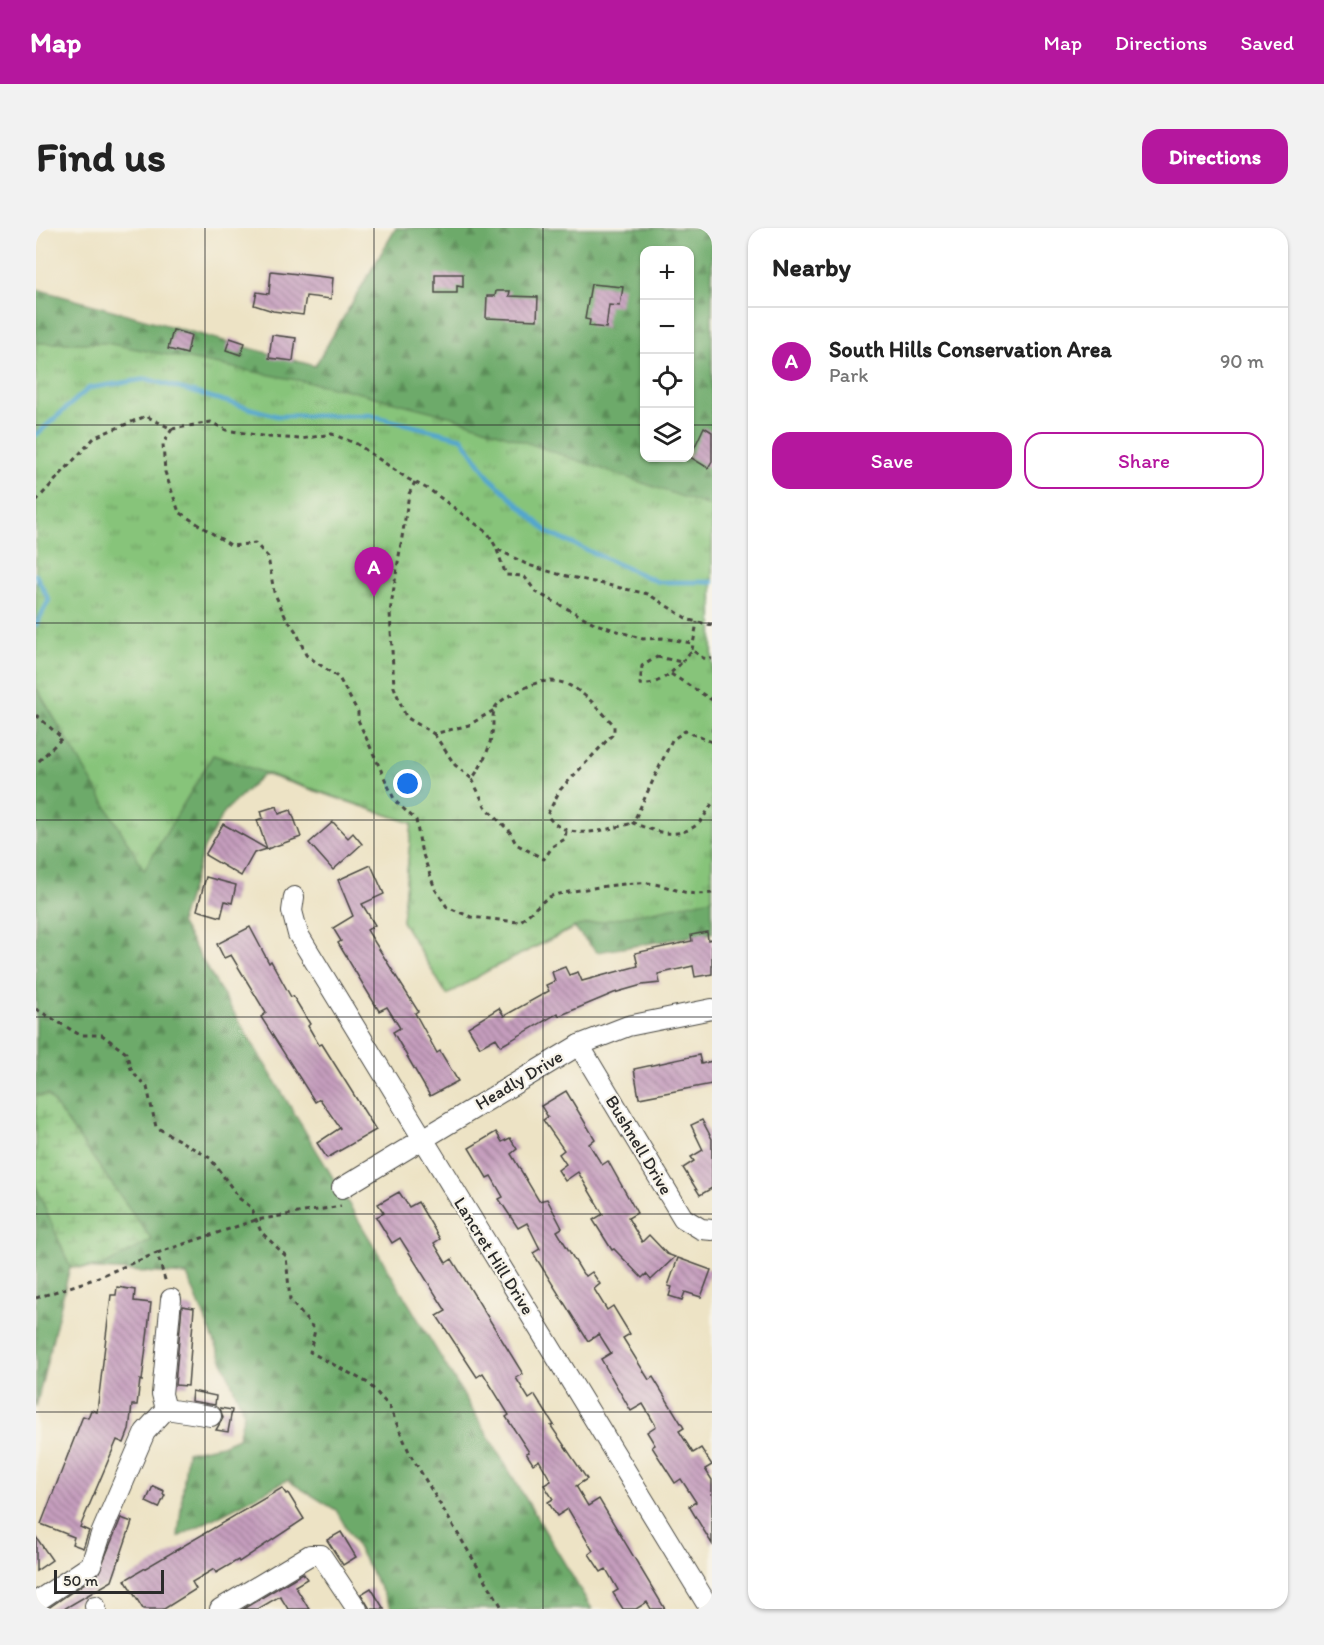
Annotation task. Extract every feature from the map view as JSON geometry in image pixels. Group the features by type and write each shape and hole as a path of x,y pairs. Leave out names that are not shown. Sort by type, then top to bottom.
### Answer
{"street":[{"name":"Lancret Hill Drive","path":"294,897 292,911 298,934 710,1609"},
{"name":"Headly Drive","path":"347,1196 422,1138 579,1045 628,1026 712,1009"},
{"name":"Bushnell Drive","path":"579,1045 683,1218 701,1229 712,1230"},
{"path":"166,1409 162,1394 171,1299"},
{"path":"166,1409 211,1416"},
{"path":"36,1602 91,1565 101,1534 145,1432 166,1409"},
{"path":"220,1609 310,1555 321,1555 357,1609"}],"path":[{"path":"36,501 95,437 146,416 172,429 211,422 226,430 267,437 301,439 332,434 357,444 430,490 488,533 497,549 506,575 524,576 536,592 596,624 643,639 662,638 692,643"},
{"path":"172,429 163,444 165,471 178,512 232,546 255,543 268,557 274,591 285,616 297,633 306,655 339,678 358,712 358,720 395,801 416,820 421,849 435,889 447,906 471,917 519,922 534,912 548,897 627,883 649,883 678,892 698,895 712,893"},
{"path":"415,482 409,494 390,612 394,687 406,717 434,734 455,765 472,779 485,806 510,832 516,844 544,859 553,846 565,839 566,831"},
{"path":"497,549 528,565 558,574 648,594 689,621 712,626"},
{"path":"682,662 657,657 642,666 640,684 649,685 671,674 682,662 692,650 697,622"},
{"path":"692,650 703,658 712,659"},
{"path":"671,674 712,700"},
{"path":"434,734 469,725 494,710 501,701 536,680 556,679 588,697 614,725 614,733 560,790 547,815 554,826 566,831 599,831 633,823 660,833 680,834 699,823 712,804"},
{"path":"472,779 485,762 493,732 494,710"},
{"path":"36,715 62,738 36,764"},
{"path":"633,823 672,740 685,732 712,742"},
{"path":"36,1009 80,1035 102,1035 126,1053 132,1072 147,1087 156,1127 210,1158 240,1199 251,1207 261,1232 286,1256 290,1300 315,1330 310,1353 368,1383 389,1406 410,1454 503,1609"},
{"path":"36,1298 91,1280 157,1253 256,1220 347,1196"},
{"path":"157,1253 171,1299"}],"green space":[{"path":"396,228 712,228 712,933 597,952 574,928 487,971 447,995 402,921 412,823 264,774 225,811 204,848 180,923 592,1609 392,1609 336,1510 287,1480 178,1537 187,1452 222,1445 238,1438 244,1413 187,1275 70,1267 36,1407 36,289 315,366"},
{"path":"36,343 106,343 348,390 453,417 712,507 712,899 574,927 487,971 447,995 402,921 412,823 213,755 144,870 36,687"},
{"path":"36,1095 48,1095 152,1240 101,1267 70,1267 36,1186"}],"building":[{"path":"271,271 333,278 331,299 306,296 303,315 273,311 254,305 257,292 269,294"},
{"path":"435,274 463,274 463,287 457,286 457,293 435,293"},
{"path":"591,284 623,287 620,306 609,305 606,328 589,326 590,320 585,319"},
{"path":"496,291 510,291 509,296 538,297 537,320 486,318 487,296 495,296"},
{"path":"173,330 191,335 187,354 168,349"},
{"path":"272,335 296,338 293,361 269,358"},
{"path":"230,338 245,343 241,355 226,350"},
{"path":"704,427 712,432 712,461 708,468 694,459 694,448"},
{"path":"277,806 279,814 291,810 301,837 267,849 257,820 263,818 261,811"},
{"path":"333,822 348,838 353,833 362,844 333,870 309,843"},
{"path":"223,824 267,849 254,853 241,876 205,855"},
{"path":"371,865 384,894 362,904 375,925 367,930 418,1011 415,1013 437,1053 440,1051 458,1081 430,1096 393,1032 400,1028 387,1007 379,1011 338,943 341,941 333,928 353,916 338,880"},
{"path":"206,877 236,885 232,903 225,901 221,917 197,910"},
{"path":"250,927 269,963 271,961 291,997 293,996 310,1024 308,1026 319,1045 322,1044 376,1130 327,1158 317,1143 340,1128 320,1099 315,1102 261,1017 266,1013 231,955 224,958 217,944"},
{"path":"707,932 708,940 712,939 712,974 695,977 693,966 658,974 660,983 642,985 614,993 559,1016 558,1013 501,1046 496,1038 480,1047 468,1027 499,1008 504,1016 549,991 546,985 555,981 552,972 565,967 569,975 578,972 582,981 638,966 635,953 692,941 691,935"},
{"path":"699,1055 701,1064 712,1061 712,1084 639,1098 634,1069"},
{"path":"566,1091 595,1139 589,1144 602,1165 608,1161 637,1213 628,1218 642,1242 649,1235 667,1254 675,1257 651,1280 646,1274 642,1278 614,1249 612,1250 593,1220 603,1214 578,1172 565,1181 558,1170 566,1164 559,1154 564,1150 543,1120 548,1117 541,1106"},
{"path":"702,1120 712,1139 712,1188 700,1195 683,1168 694,1161 691,1157 703,1150 691,1125"},
{"path":"496,1132 502,1142 510,1138 517,1149 511,1154 539,1201 547,1199 562,1228 557,1231 583,1274 586,1276 592,1272 600,1284 594,1289 607,1310 613,1306 630,1334 623,1338 649,1380 653,1377 684,1428 679,1431 693,1453 701,1448 712,1465 705,1469 712,1480 712,1544 689,1506 696,1502 681,1479 675,1483 652,1447 655,1445 647,1432 656,1426 643,1404 631,1411 601,1359 611,1353 599,1334 588,1341 533,1253 540,1249 527,1223 518,1228 499,1199 503,1197 491,1176 487,1178 469,1148"},
{"path":"399,1192 409,1207 418,1202 440,1239 434,1243 446,1263 452,1259 523,1374 516,1378 529,1399 535,1395 554,1425 551,1426 587,1479 576,1486 588,1506 599,1499 665,1609 651,1609 647,1602 636,1609 623,1609 613,1593 618,1590 606,1569 601,1572 589,1554 593,1551 568,1509 557,1516 548,1502 553,1499 544,1485 551,1481 539,1460 533,1464 526,1453 529,1452 506,1417 509,1415 483,1373 477,1377 437,1316 446,1311 400,1238 392,1243 376,1217 384,1213 378,1204"},
{"path":"678,1258 711,1270 701,1297 685,1292 682,1300 669,1296 672,1287 668,1286"},
{"path":"117,1287 135,1290 134,1301 151,1303 142,1381 140,1380 137,1405 132,1405 129,1430 124,1443 117,1440 80,1527 89,1531 83,1548 72,1544 74,1537 41,1524 83,1416 88,1418 91,1410 97,1412 111,1295 116,1295"},
{"path":"182,1306 194,1308 188,1386 175,1385"},
{"path":"192,1391 216,1396 215,1405 191,1401"},
{"path":"220,1408 232,1410 228,1432 216,1430 223,1418"},
{"path":"153,1486 164,1491 165,1495 159,1508 146,1502"},
{"path":"282,1488 286,1494 288,1493 304,1519 239,1562 238,1560 216,1573 214,1569 192,1582 196,1589 164,1609 143,1609 125,1580"},
{"path":"121,1518 132,1522 112,1581 64,1609 47,1609 98,1574"},
{"path":"341,1532 356,1557 343,1565 327,1540"},
{"path":"36,1537 52,1560 36,1571"},
{"path":"303,1573 307,1579 295,1586 309,1609 288,1609 280,1596 258,1609 243,1609"},
{"path":"371,1588 384,1609 370,1609 361,1594"}],"waterway":[{"path":"36,435 89,388 147,379 277,416 369,415 462,438 489,477 549,533 658,582 712,582"},
{"path":"36,575 49,600 36,625"}],"place":[{"name":"South Hills Conservation Area","path":"374,597"}]}
